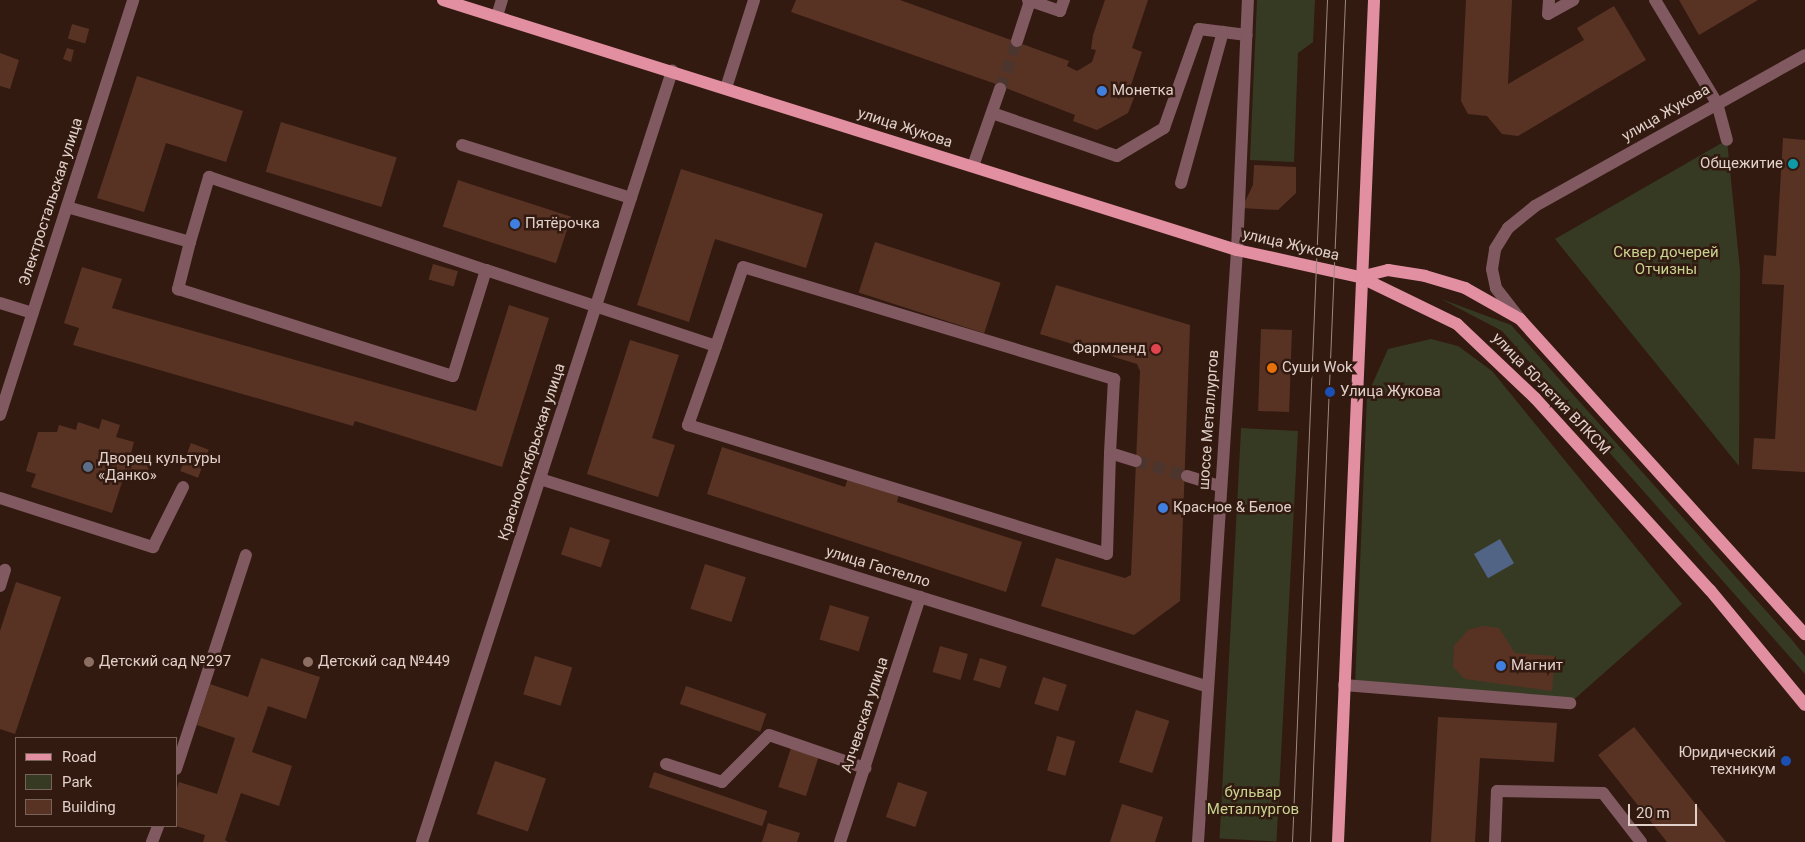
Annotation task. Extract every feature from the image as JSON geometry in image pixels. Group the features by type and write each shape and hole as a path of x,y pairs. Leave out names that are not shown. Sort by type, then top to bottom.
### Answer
{"main road":[{"name":"улица Жукова","path":"443,0 1237,250 1360,278"},
{"path":"1338,842 1360,278 1374,0"},
{"name":"улица 50-летия ВЛКСМ","path":"1360,278 1388,270 1425,276 1465,288 1520,319 1805,634"},
{"name":"улица 50-летия ВЛКСМ","path":"1360,278 1457,324 1496,356 1710,590 1805,705"}],"street":[{"name":"Электростальская улица","path":"0,415 133,0"},
{"path":"497,16 502,0"},
{"path":"726,88 754,0"},
{"path":"1016,41 1029,0 1060,11 1064,0"},
{"name":"шоссе Металлургов","path":"1198,842 1206,686 1237,250 1248,0"},
{"path":"1549,0 1548,14 1573,0"},
{"path":"1655,0 1717,103 1727,140"},
{"path":"992,113 1117,156 1164,128 1199,29 1247,35"},
{"path":"1180,183 1223,32"},
{"name":"улица Жукова","path":"1520,319 1496,288 1492,269 1495,249 1508,228 1535,206 1805,55"},
{"name":"Краснооктябрьская улица","path":"422,842 672,71"},
{"path":"974,166 1000,89"},
{"path":"462,145 631,198"},
{"path":"486,270 453,376 178,289 209,177 716,346"},
{"path":"67,207 190,242"},
{"path":"743,267 1114,379 1110,454 1106,554 688,425 743,267"},
{"path":"0,303 33,312"},
{"path":"1110,454 1136,461"},
{"path":"1187,476 1220,486"},
{"name":"улица Гастелло","path":"540,479 1206,686"},
{"path":"0,498 153,547 183,487"},
{"path":"178,763 246,556"},
{"path":"0,586 5,570"},
{"name":"Алчевская улица","path":"840,842 920,597"},
{"path":"1344,686 1570,703"},
{"path":"666,764 722,782 769,736 864,768"},
{"path":"1495,842 1497,791 1603,793 1641,842"},
{"path":"152,842 158,827"}],"green space":[{"path":"1257,0 1315,0 1313,42 1298,53 1294,162 1250,160"},
{"name":"Сквер дочерей Отчизны","path":"1727,140 1740,270 1739,466 1555,239"},
{"path":"1441,299 1511,325 1792,640 1805,656 1805,674 1502,331"},
{"path":"1431,339 1458,346 1492,371 1682,604 1570,703 1355,686 1367,396 1388,349"},
{"name":"бульвар Металлургов","path":"1241,428 1298,431 1276,841 1220,838"}],"water":[{"path":"1500,539 1514,563 1488,578 1474,554"}],"building":[{"path":"796,0 900,0 1069,61 1067,66 1077,71 1092,62 1096,50 1091,49 1093,35 1105,0 1148,0 1132,48 1142,52 1131,85 1138,88 1128,113 1097,130 1073,121 1075,115 993,83 791,12"},
{"path":"1466,0 1512,0 1508,84 1584,40 1577,28 1614,6 1646,60 1518,136 1502,134 1487,116 1468,114 1461,101"},
{"path":"1679,0 1758,0 1699,35"},
{"path":"72,24 89,29 85,43 68,38"},
{"path":"67,48 74,50 71,62 63,59"},
{"path":"0,53 19,60 10,89 0,86"},
{"path":"137,76 243,111 226,162 166,143 144,212 97,198"},
{"path":"281,122 397,157 382,207 266,172"},
{"path":"1783,138 1805,140 1805,472 1752,469 1754,438 1775,439 1784,285 1762,284 1764,255 1776,256"},
{"path":"1254,165 1296,167 1296,193 1278,210 1242,208 1253,185"},
{"path":"681,169 823,214 806,268 715,239 689,322 637,305"},
{"path":"458,180 571,217 556,263 443,227"},
{"path":"875,242 1001,283 984,333 859,292"},
{"path":"433,264 458,271 454,287 429,279"},
{"path":"82,267 122,279 112,308 476,411 509,305 549,318 502,467 355,421 353,426 73,345 79,328 64,323"},
{"path":"1056,285 1190,325 1180,601 1134,635 1041,606 1056,558 1125,578 1131,575 1140,371 1137,364 1040,334"},
{"path":"1261,329 1292,330 1289,412 1258,411"},
{"path":"630,340 679,355 652,438 675,445 658,497 587,474"},
{"name":"Дворец культуры «Данко»","path":"102,419 120,425 116,437 134,442 130,457 150,464 145,479 125,473 112,513 31,487 36,474 26,471 38,432 57,432 59,425 76,430 78,422 99,429"},
{"path":"191,443 209,450 198,478 180,471"},
{"path":"722,447 845,487 848,478 899,494 897,502 1022,542 1006,592 707,494"},
{"path":"570,527 610,540 601,568 561,555"},
{"path":"705,564 746,577 731,622 690,609"},
{"path":"16,582 61,597 15,734 0,729 0,631"},
{"path":"830,605 869,617 859,651 819,639"},
{"path":"1483,626 1499,628 1515,653 1555,656 1552,691 1465,679 1453,667 1454,646 1468,630"},
{"path":"940,646 968,654 960,680 933,672"},
{"path":"535,656 572,667 561,706 523,694"},
{"path":"261,658 320,677 306,719 268,706 252,752 292,766 279,806 241,793 225,840 228,842 203,842 205,835 178,827 178,785 179,782 217,794 235,738 197,725 210,684 248,697"},
{"path":"980,658 1007,666 1000,688 973,680"},
{"path":"1043,677 1067,685 1058,711 1034,704"},
{"path":"686,686 766,714 760,732 680,704"},
{"path":"1136,710 1169,721 1152,773 1119,762"},
{"path":"1438,717 1557,723 1554,762 1480,758 1475,842 1431,842"},
{"path":"1634,727 1726,842 1667,842 1598,755"},
{"path":"1057,736 1075,741 1065,776 1047,771"},
{"path":"791,748 819,757 806,796 778,787"},
{"path":"495,761 546,779 528,832 477,814"},
{"path":"654,772 767,811 762,826 649,787"},
{"path":"898,782 927,792 915,827 886,817"},
{"path":"1122,804 1163,817 1155,842 1110,842"},
{"path":"768,823 800,833 797,842 762,842"}],"tunnel":[{"path":"1000,89 1017,41"},
{"path":"1136,461 1187,476"}],"tram line":[{"path":"1292,842 1327,0"},
{"path":"1310,842 1345,0"}],"place":[{"name":"Монетка","path":"1102,91"},
{"name":"Общежитие","path":"1793,164"},
{"name":"Пятёрочка","path":"515,224"},
{"name":"Фармленд","path":"1156,349"},
{"name":"Суши Wok","path":"1272,368"},
{"name":"Улица Жукова","path":"1330,392"},
{"name":"Дворец культуры «Данко»","path":"88,467"},
{"name":"Красное & Белое","path":"1163,508"},
{"name":"Детский сад №297","path":"89,662"},
{"name":"Детский сад №449","path":"308,662"},
{"name":"Магнит","path":"1501,666"},
{"name":"Юридический техникум","path":"1786,761"}]}
